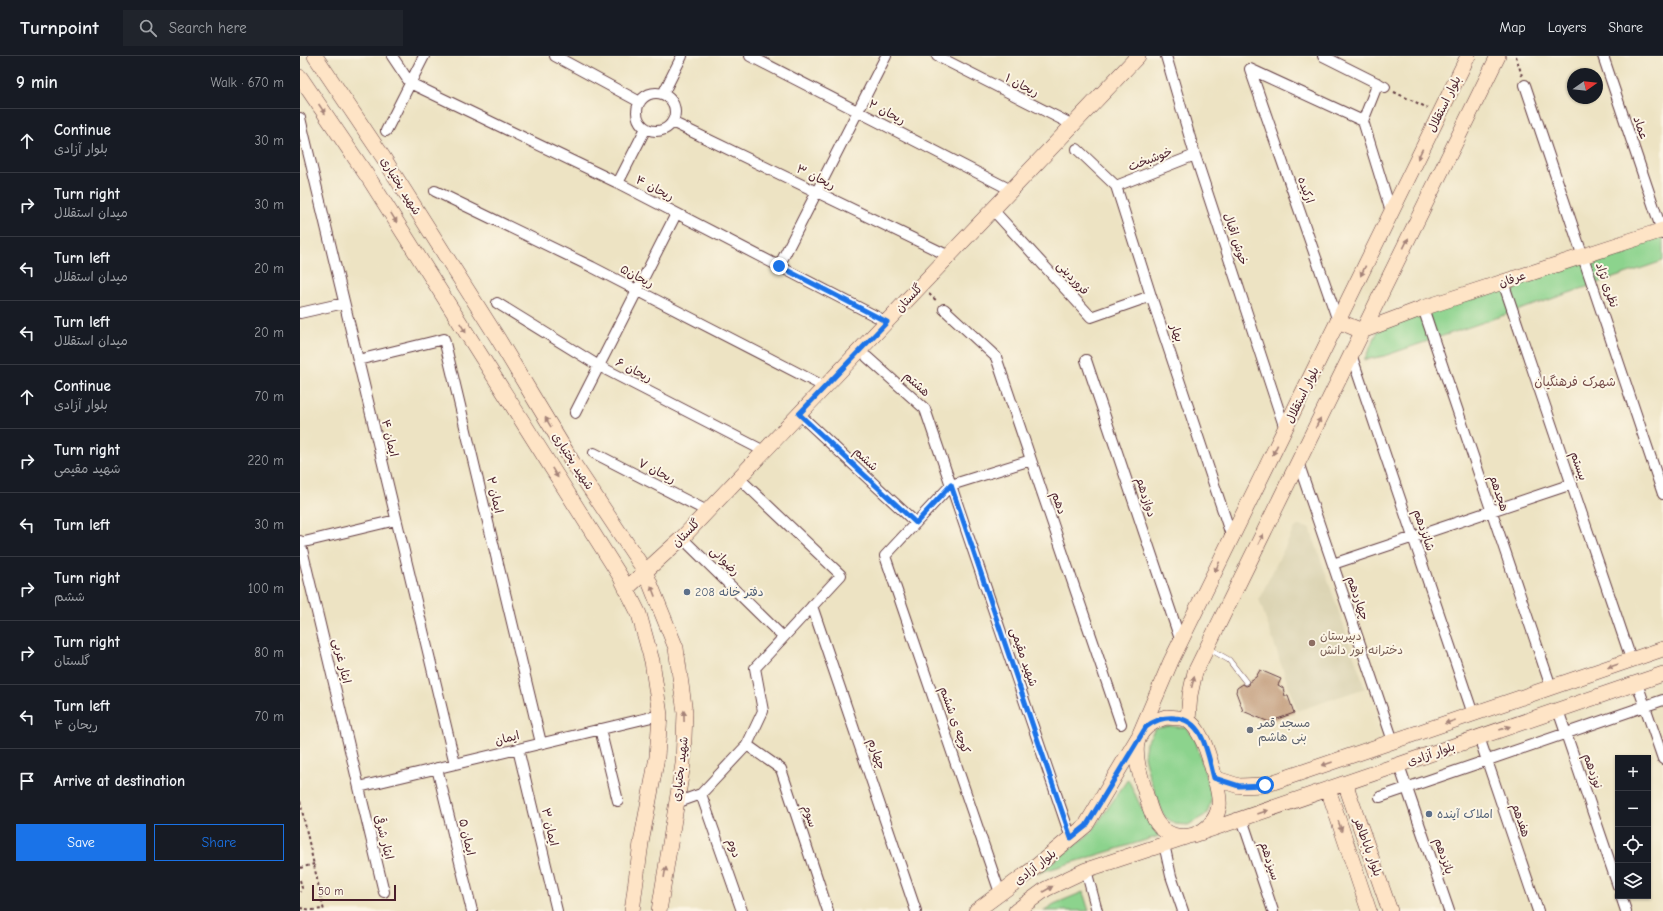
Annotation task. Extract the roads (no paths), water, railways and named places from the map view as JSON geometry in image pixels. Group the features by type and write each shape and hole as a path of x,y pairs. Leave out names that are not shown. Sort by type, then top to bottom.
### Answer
{"main road":[{"name":"شهید بختیاری","path":"316,56 497,337 573,463 645,571 676,648 685,713 683,764 659,911"},
{"name":"گلستان","path":"626,589 682,538 1138,56"},
{"name":"بلوار استقلال","path":"1139,736 1181,642 1468,56"},
{"path":"1188,720 1190,695 1195,672 1498,56"},
{"name":"شهید بختیاری","path":"300,77 382,199 626,589 639,614 652,661 660,715 657,757 641,843 632,911"},
{"path":"382,199 400,185"},
{"name":"عرفان","path":"1362,331 1423,308 1663,231"},
{"path":"1338,321 1362,331"},
{"name":"بلوار آزادی","path":"1214,778 1239,786 1265,785 1663,648"},
{"name":"بلوار آزادی","path":"1016,911 1046,889 1086,870 1242,819 1663,674"},
{"path":"1166,717 1188,720 1203,739 1218,793 1219,805 1216,816 1209,826 1194,835 1176,836 1166,831 1157,823 1151,812 1136,759 1136,747 1139,736 1146,727 1155,720 1166,717"},
{"name":"بلوار آزادی","path":"976,911 1033,869 1086,826 1139,736"},
{"name":"بلوار باباطاهر","path":"1345,783 1390,911"},
{"name":"بلوار باباطاهر","path":"1328,789 1369,911"}],"street":[{"path":"392,56 410,83"},
{"path":"386,131 424,56"},
{"path":"556,56 640,102"},
{"path":"663,94 682,56"},
{"name":"ریحان ۲","path":"750,56 1011,190"},
{"path":"779,266 886,56"},
{"name":"خوش اقبال","path":"1166,56 1195,156 1285,428"},
{"path":"1323,56 1381,85 1363,121 1391,212"},
{"name":"عماد","path":"1603,56 1663,231"},
{"name":"ریحان ۱","path":"942,57 1073,125"},
{"name":"ارکیده","path":"1338,321 1250,69 1363,121"},
{"name":"ریحان ۴","path":"410,83 618,183 887,322"},
{"name":"نظری نژاد","path":"1525,85 1663,494"},
{"path":"653,93 663,94 672,101 674,106 675,112 672,122 663,130 657,131 646,128 642,124 637,114 640,102 647,95 653,93"},
{"name":"ایمان ۴","path":"300,118 455,764"},
{"name":"ریحان ۳","path":"672,122 949,256"},
{"path":"618,183 646,128"},
{"name":"بهار","path":"1077,149 1116,186 1232,538"},
{"name":"خوشبخت","path":"1116,186 1195,156"},
{"name":"ریحان۵","path":"435,191 637,291 825,387"},
{"name":"فروردینی","path":"993,210 1091,317 1151,296"},
{"path":"576,413 676,214"},
{"name":"بیستم","path":"1503,282 1631,659"},
{"path":"300,313 344,303"},
{"name":"ریحان ۶","path":"497,303 599,366 764,451"},
{"name":"هجدهم","path":"1423,308 1551,687"},
{"name":"دهم","path":"944,309 996,357 1121,724"},
{"name":"ایمان ۲","path":"358,360 444,339 541,743"},
{"name":"شانزدهم","path":"1351,354 1473,714"},
{"name":"هشتم","path":"867,357 925,409 951,485"},
{"name":"دوازدهم","path":"1086,360 1181,642"},
{"name":"ششم","path":"799,414 916,523"},
{"name":"ریحان ۷","path":"594,453 707,511"},
{"path":"916,523 951,485 1031,460"},
{"name":"چهاردهم","path":"1298,462 1393,741"},
{"path":"676,803 700,794 747,745 763,711 755,668 841,575 739,478"},
{"path":"1333,564 1572,484"},
{"name":"شهید مقیمی","path":"951,485 1071,838"},
{"path":"300,542 396,520"},
{"name":"کوچه ی ششم","path":"916,523 886,556 1000,893"},
{"name":"رضوانی","path":"682,538 783,638"},
{"name":"ایثار غربی","path":"300,542 359,787"},
{"name":"چهارم","path":"812,606 916,911"},
{"path":"1637,683 1663,759"},
{"path":"1380,797 1663,700"},
{"name":"نوزدهم","path":"1558,710 1615,877"},
{"name":"ایمان","path":"359,787 660,715"},
{"path":"600,729 618,801"},
{"name":"هفدهم","path":"1479,737 1538,911"},
{"name":"سوم","path":"747,745 781,769 828,911"},
{"name":"ایمان ۳","path":"518,749 556,911"},
{"name":"پانزدهم","path":"1399,765 1449,911"},
{"name":"ایمان ۵","path":"438,768 472,911"},
{"name":"ایثار شرقی","path":"359,787 384,892"},
{"name":"دوم","path":"700,794 742,911"},
{"name":"سیزدهم","path":"1242,819 1273,911"},
{"path":"1164,844 1171,876 1183,911"},
{"path":"1086,870 1097,911"},
{"path":"1622,899 1626,911"}],"lane":[{"path":"1207,648 1229,660 1246,682"}],"place":[{"name":"دفتر خانه 208","path":"687,592"},
{"name":"دبیرستان دخترانه نور دانش","path":"1312,643"},
{"name":"مسجد قمر بنی هاشم","path":"1250,730"},
{"name":"املاک آینده","path":"1429,814"}],"district":[{"name":"شهرک فرهنگیان","path":"1575,381"}]}
